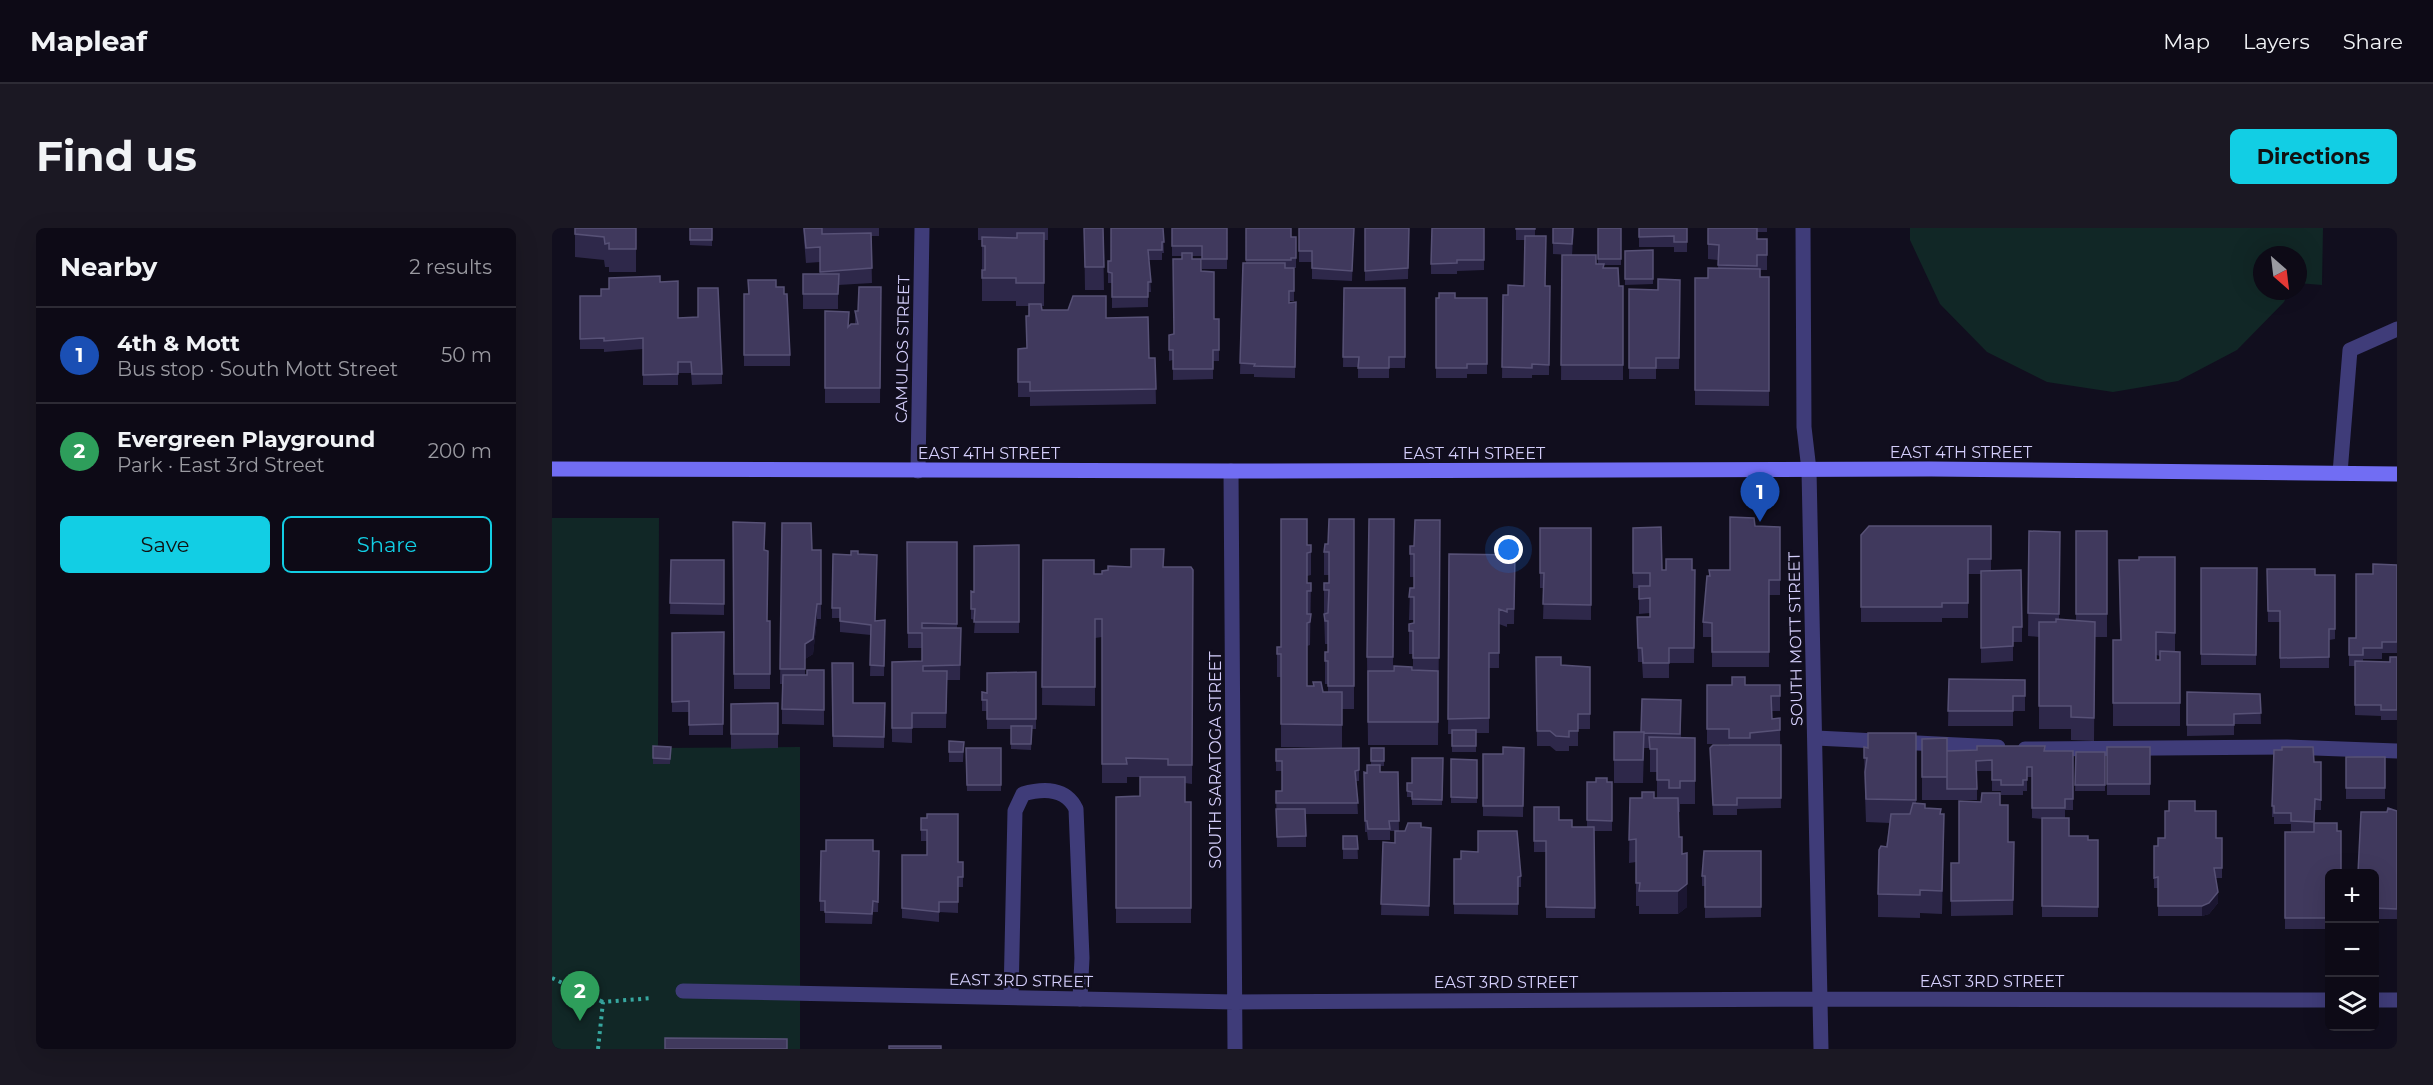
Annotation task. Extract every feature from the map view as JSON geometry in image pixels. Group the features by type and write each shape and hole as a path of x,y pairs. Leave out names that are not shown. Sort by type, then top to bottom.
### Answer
{"main road":[{"name":"EAST 4TH STREET","path":"552,469 1809,470 2397,474"}],"street":[{"name":"CAMULOS STREET","path":"918,471 922,228"},
{"name":"SOUTH MOTT STREET","path":"1803,228 1804,427 1809,470 1822,999 1821,1049"},
{"path":"2340,473 2350,350 2397,329"},
{"name":"SOUTH SARATOGA STREET","path":"1231,471 1235,1049"},
{"path":"1816,738 2047,750 2287,747 2397,751"},
{"path":"1011,997 1015,811 1023,794 1062,792 1071,798 1076,809 1082,958 1080,999"},
{"name":"EAST 3RD STREET","path":"683,991 1234,1002 1822,999 2325,1000"},
{"path":"2379,1000 2397,1000"}],"path":[{"path":"552,978 603,1002 652,998"},
{"path":"598,1049 603,1002"}],"green space":[{"path":"1910,228 2323,228 2322,285 2307,284 2307,246 2253,246 2253,300 2285,300 2284,302 2237,350 2178,381 2113,392 2047,382 1987,352 1940,304 1910,240"},
{"path":"552,518 659,518 658,748 800,747 800,1049 552,1049"}],"building":[{"path":"575,228 636,228 636,249 609,249 609,243 605,244 604,237 575,234"},
{"path":"690,228 712,228 712,240 690,240"},
{"path":"804,228 822,228 822,234 871,233 872,268 820,272 820,247 806,248"},
{"path":"1084,228 1103,228 1104,267 1085,267"},
{"path":"1111,228 1163,228 1162,250 1148,250 1151,282 1148,282 1148,297 1112,297 1112,273 1108,272 1108,261 1111,261"},
{"path":"1172,228 1227,228 1227,259 1202,259 1202,246 1172,246"},
{"path":"1246,228 1291,228 1291,237 1296,237 1296,258 1246,260"},
{"path":"1299,228 1354,228 1352,271 1312,268 1312,251 1299,251"},
{"path":"1365,228 1409,228 1408,268 1365,271"},
{"path":"1432,228 1484,228 1484,260 1457,260 1457,263 1431,264"},
{"path":"1553,228 1573,228 1572,244 1553,243"},
{"path":"1598,228 1621,228 1621,259 1598,259"},
{"path":"1639,228 1687,228 1687,242 1674,242 1674,236 1639,237"},
{"path":"1708,228 1757,228 1757,239 1767,239 1767,255 1757,255 1757,266 1718,265 1719,245 1708,244"},
{"path":"1017,233 1044,233 1044,283 1016,283 1016,278 982,278 982,270 985,270 985,246 982,246 982,237 1017,238"},
{"path":"1525,236 1546,236 1545,286 1550,286 1549,365 1532,364 1532,368 1502,367 1503,295 1508,295 1508,285 1524,286"},
{"path":"1653,250 1653,279 1625,279 1625,251"},
{"path":"1182,253 1192,253 1192,259 1201,259 1201,271 1214,272 1214,319 1219,319 1219,350 1213,350 1213,369 1173,369 1173,350 1169,350 1169,335 1174,334 1173,259 1182,259"},
{"path":"1562,255 1596,255 1596,264 1604,264 1603,268 1618,268 1619,286 1623,286 1623,365 1561,365"},
{"path":"1243,263 1285,263 1285,268 1294,268 1294,291 1289,291 1289,303 1296,302 1295,367 1254,366 1255,364 1240,363"},
{"path":"1708,268 1760,269 1760,277 1769,277 1769,391 1695,390 1695,278 1708,278"},
{"path":"803,274 839,274 838,294 803,294"},
{"path":"660,276 660,282 678,281 678,318 698,317 698,288 718,288 722,374 692,374 691,362 678,362 678,374 643,375 643,338 604,341 604,338 580,339 580,296 601,296 601,289 609,289 609,278"},
{"path":"1658,279 1680,280 1679,358 1656,358 1656,368 1629,368 1629,289 1658,290"},
{"path":"748,280 776,280 776,287 784,287 784,294 787,294 790,355 744,355 744,294 749,294"},
{"path":"859,287 881,287 880,388 825,388 825,311 849,312 848,327 851,324 858,324 855,311 858,311"},
{"path":"1344,288 1405,288 1405,357 1389,357 1389,368 1358,368 1359,357 1343,357"},
{"path":"1439,293 1455,293 1455,298 1487,298 1487,364 1467,364 1467,368 1436,368 1436,298 1439,298"},
{"path":"1073,296 1106,296 1106,318 1148,317 1149,358 1155,358 1156,389 1030,391 1030,382 1018,382 1018,349 1027,348 1026,316 1029,316 1029,304 1041,304 1042,310 1068,310"},
{"path":"1730,517 1754,518 1755,526 1780,527 1780,580 1769,580 1769,652 1712,652 1712,623 1703,622 1709,570 1730,570"},
{"path":"1281,519 1307,519 1307,545 1311,545 1311,552 1307,553 1307,583 1311,583 1311,591 1307,591 1307,614 1311,614 1310,622 1307,623 1307,686 1314,686 1313,682 1321,682 1323,692 1342,692 1342,725 1281,724 1281,654 1277,654 1277,647 1281,647"},
{"path":"1329,519 1354,519 1354,686 1328,686 1328,661 1325,661 1325,652 1328,652 1328,621 1325,621 1324,614 1328,613 1329,590 1324,590 1324,583 1329,583 1329,552 1324,552 1325,544 1328,544"},
{"path":"1369,519 1394,519 1393,657 1367,657"},
{"path":"1415,520 1440,520 1439,658 1413,658 1413,631 1409,631 1409,624 1414,623 1414,597 1409,597 1410,588 1414,588 1414,554 1410,554 1410,546 1414,546"},
{"path":"733,522 765,523 764,550 768,551 767,621 770,621 770,674 734,674"},
{"path":"782,523 811,523 812,550 821,550 821,604 817,604 813,639 805,644 805,669 780,669"},
{"path":"1869,526 1991,526 1991,559 1968,559 1968,603 1942,603 1942,607 1861,607 1861,535"},
{"path":"1661,527 1662,570 1666,570 1666,559 1692,559 1692,570 1695,570 1694,648 1669,648 1669,663 1643,663 1642,648 1638,648 1637,617 1650,617 1650,598 1639,599 1639,586 1650,586 1650,573 1633,573 1633,528"},
{"path":"1540,528 1591,528 1591,605 1543,604 1544,573 1540,573"},
{"path":"2029,531 2060,532 2059,614 2028,613"},
{"path":"2076,531 2107,531 2107,614 2076,614"},
{"path":"907,542 957,542 957,624 922,623 922,628 961,628 960,665 923,666 923,671 947,671 946,713 912,713 912,728 892,728 892,662 922,661 922,633 908,633"},
{"path":"1019,545 1019,622 974,622 975,609 971,609 971,591 974,592 974,546"},
{"path":"1131,549 1164,549 1163,567 1191,567 1193,570 1192,765 1168,765 1168,759 1126,758 1127,764 1102,764 1102,619 1095,619 1095,687 1042,687 1043,560 1094,560 1094,574 1102,574 1102,571 1108,570 1108,566 1131,567"},
{"path":"851,551 858,551 858,554 877,555 875,621 885,620 884,666 870,665 871,625 840,621 840,608 832,608 833,554 851,555"},
{"path":"1449,554 1515,555 1514,609 1507,609 1507,612 1499,609 1499,653 1489,653 1489,718 1448,719"},
{"path":"2139,557 2175,557 2175,633 2156,632 2156,660 2160,660 2160,651 2180,652 2180,703 2113,703 2113,640 2121,640 2119,560 2139,560"},
{"path":"671,560 724,560 724,604 670,603"},
{"path":"2373,564 2397,565 2397,642 2382,642 2382,648 2363,648 2363,655 2349,655 2349,638 2356,638 2356,574 2373,574"},
{"path":"2201,568 2257,568 2256,655 2201,654"},
{"path":"2267,569 2315,569 2315,575 2335,575 2335,629 2329,629 2329,657 2280,658 2280,611 2268,611"},
{"path":"2021,570 2022,627 2013,627 2013,646 1981,648 1981,571"},
{"path":"2056,619 2095,622 2094,718 2071,717 2071,706 2039,706 2039,622 2056,622"},
{"path":"724,632 723,724 689,725 689,701 672,702 672,633"},
{"path":"1536,657 1561,657 1561,665 1590,667 1590,714 1578,714 1578,731 1569,731 1569,737 1556,736 1550,731 1537,731"},
{"path":"2390,657 2397,657 2397,710 2381,710 2381,705 2355,705 2355,661 2390,662"},
{"path":"832,663 853,663 853,703 885,703 884,737 833,736"},
{"path":"1394,666 1412,667 1412,670 1438,671 1438,722 1368,722 1368,671 1394,671"},
{"path":"807,670 824,670 824,710 782,709 783,675 807,675"},
{"path":"1036,672 1036,719 987,719 987,700 982,700 982,692 987,693 987,673"},
{"path":"1732,677 1745,677 1745,685 1780,685 1780,696 1771,696 1772,719 1780,718 1780,730 1750,733 1750,738 1729,738 1729,729 1707,729 1707,685 1732,685"},
{"path":"1949,679 2025,680 2025,696 2013,696 2013,711 1948,711"},
{"path":"2187,692 2260,694 2261,713 2234,714 2234,725 2187,725"},
{"path":"1642,699 1681,700 1680,734 1641,732"},
{"path":"778,703 778,734 731,734 731,704"},
{"path":"1011,726 1032,726 1031,744 1011,744"},
{"path":"1452,730 1476,730 1476,746 1452,746"},
{"path":"1614,732 1644,732 1643,760 1614,760"},
{"path":"1868,733 1916,733 1916,800 1866,799 1867,758 1864,758 1864,747 1868,748"},
{"path":"1649,737 1695,738 1695,781 1680,781 1680,788 1669,788 1669,780 1657,780 1657,749 1650,749"},
{"path":"1947,738 1947,777 1922,777 1922,739"},
{"path":"949,741 964,742 963,752 949,752"},
{"path":"1713,745 1781,745 1781,798 1737,798 1737,805 1713,805 1710,748"},
{"path":"653,746 671,747 670,759 653,758"},
{"path":"1977,746 2045,746 2044,751 2073,751 2073,799 2065,799 2065,808 2032,808 2032,767 2027,767 2027,780 2023,780 2023,785 2001,785 2001,780 1992,780 1992,760 1976,761 1977,789 1947,789 1947,751 1977,750"},
{"path":"1503,747 1524,748 1523,806 1483,806 1483,754 1503,754"},
{"path":"2107,747 2150,747 2150,784 2107,784"},
{"path":"2282,747 2313,747 2314,762 2321,762 2321,800 2315,799 2314,822 2291,821 2291,813 2274,813 2274,806 2272,806 2274,750 2282,750"},
{"path":"966,748 1001,748 1001,785 967,785"},
{"path":"1359,748 1359,770 1355,771 1358,803 1276,803 1276,791 1282,791 1282,761 1276,761 1276,749"},
{"path":"1371,748 1384,748 1384,761 1371,761"},
{"path":"2076,752 2105,752 2105,785 2075,785"},
{"path":"2346,757 2385,757 2385,788 2346,788"},
{"path":"1412,758 1443,758 1442,800 1412,799 1412,792 1407,791 1407,783 1412,783"},
{"path":"1451,759 1477,760 1477,798 1451,797"},
{"path":"1367,765 1380,765 1380,772 1398,772 1399,821 1389,821 1390,829 1368,829 1367,821 1365,821 1364,772 1367,773"},
{"path":"1140,777 1185,777 1185,802 1191,802 1191,908 1116,908 1116,797 1140,796"},
{"path":"1596,778 1607,778 1607,782 1612,782 1612,821 1587,820 1587,782 1596,782"},
{"path":"1642,792 1654,792 1654,798 1678,798 1679,837 1682,837 1682,854 1687,853 1687,884 1678,891 1639,891 1640,883 1636,883 1636,839 1629,840 1630,798 1642,798"},
{"path":"1982,793 2000,793 2000,805 2008,805 2008,842 2014,842 2013,900 1951,901 1951,863 1959,863 1959,801 1981,802"},
{"path":"2169,801 2195,801 2195,811 2216,811 2216,838 2222,838 2222,868 2214,868 2218,892 2209,903 2202,906 2158,906 2158,877 2154,878 2154,846 2158,846 2158,838 2165,838 2165,811 2169,811"},
{"path":"1913,803 1925,804 1925,808 1941,809 1940,814 1944,814 1942,891 1920,890 1920,895 1878,894 1879,850 1881,846 1887,847 1891,814 1910,814"},
{"path":"1534,807 1559,807 1559,820 1572,820 1572,827 1594,827 1595,908 1546,907 1546,841 1534,841"},
{"path":"2388,808 2397,811 2397,909 2379,908 2379,869 2358,869 2361,812 2387,812"},
{"path":"1276,809 1305,809 1306,836 1277,837"},
{"path":"927,814 958,814 958,862 963,862 963,877 958,877 958,902 939,902 939,912 902,908 902,855 927,855 927,830 921,830 921,818 927,818"},
{"path":"2042,818 2069,818 2069,836 2088,836 2088,840 2098,840 2098,907 2042,906"},
{"path":"1408,823 1421,823 1421,827 1431,828 1429,906 1381,904 1383,842 1395,843 1395,831 1405,831"},
{"path":"2314,823 2337,823 2337,831 2341,831 2341,869 2325,869 2325,918 2285,918 2285,832 2314,832"},
{"path":"1478,831 1517,831 1521,876 1518,877 1518,904 1454,904 1454,859 1461,859 1461,851 1478,852"},
{"path":"1343,836 1357,836 1358,849 1343,849"},
{"path":"826,840 873,840 873,851 879,851 878,902 873,901 872,914 825,912 825,901 820,901 821,851 826,851"},
{"path":"1704,851 1761,851 1761,907 1705,907 1705,876 1702,876"},
{"path":"665,1038 787,1039 787,1049 665,1049"},
{"path":"889,1046 941,1046 941,1049 889,1049"}],"place":[{"name":"4th & Mott","path":"1760,522"},
{"name":"Evergreen Playground","path":"580,1021"}]}
